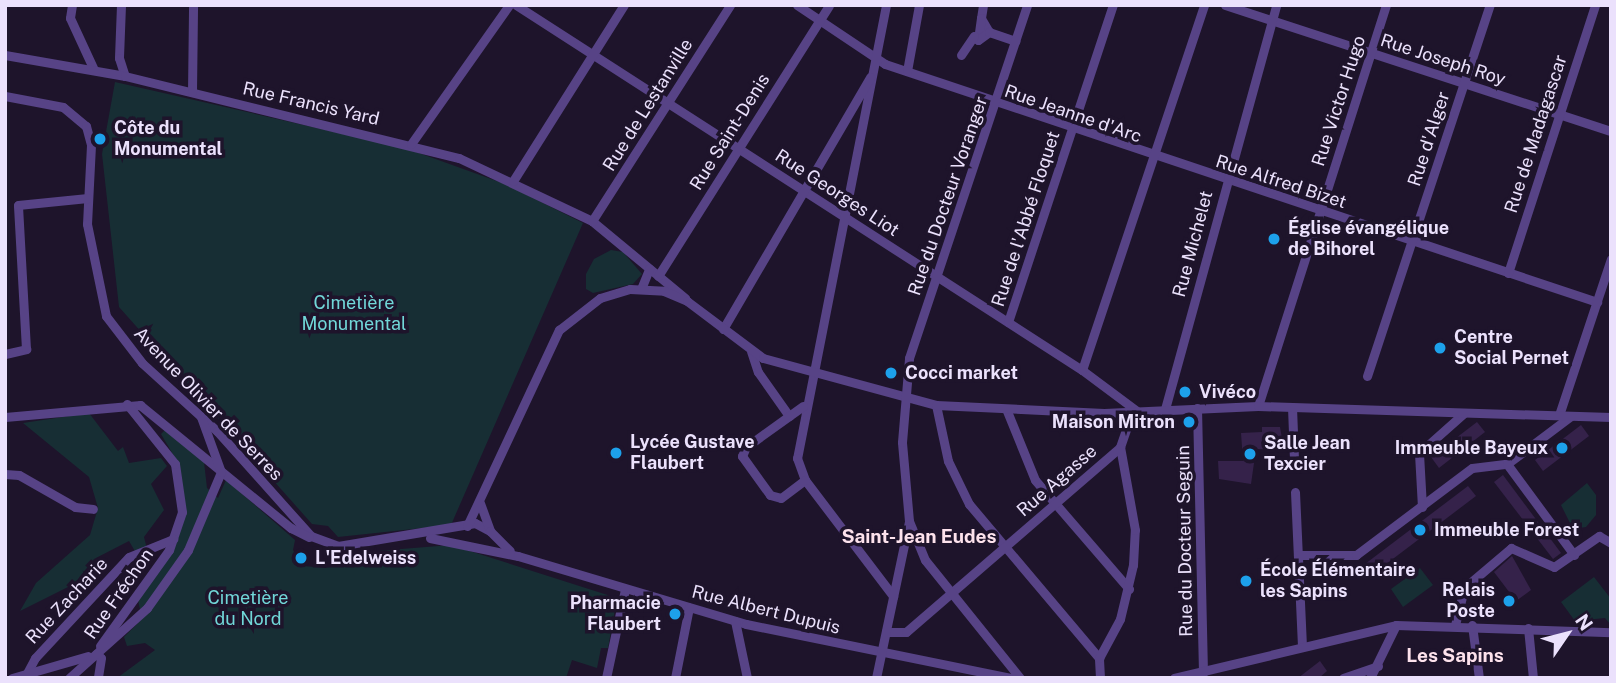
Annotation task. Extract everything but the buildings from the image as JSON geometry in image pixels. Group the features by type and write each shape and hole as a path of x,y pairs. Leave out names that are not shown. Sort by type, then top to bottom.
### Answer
{"street":[{"path":"72,5 70,18 94,70"},
{"path":"121,5 119,58 125,76"},
{"path":"192,92 193,5"},
{"path":"411,144 509,5"},
{"name":"Rue Georges Liot","path":"516,5 1082,370 1134,411"},
{"path":"513,181 624,5"},
{"name":"Rue de Lestanville","path":"594,222 730,5"},
{"name":"Rue Jeanne d'Arc","path":"797,5 875,57 906,71 1072,131 1154,157"},
{"name":"Rue Saint-Denis","path":"660,277 829,5"},
{"path":"886,5 813,373 803,406 797,458 805,480 893,596"},
{"path":"906,71 919,5"},
{"path":"961,55 974,36 983,5"},
{"name":"Rue du Docteur Voranger","path":"909,521 903,474 904,398 909,358 1027,5"},
{"name":"Rue de l'Abbé Floquet","path":"1008,323 1113,5"},
{"path":"1082,370 1204,5"},
{"name":"Rue Joseph Roy","path":"1225,5 1611,131"},
{"name":"Rue Michelet","path":"1165,410 1276,5"},
{"name":"Rue Victor Hugo","path":"1258,406 1386,5"},
{"name":"Rue d'Alger","path":"1367,376 1489,5"},
{"name":"Rue de Madagascar","path":"1508,273 1595,5"},
{"path":"981,18 989,32 1015,41"},
{"path":"974,36 982,40 989,32"},
{"name":"Rue Francis Yard","path":"5,55 125,76 411,144 513,181 594,222 687,301"},
{"path":"723,329 854,97 872,74"},
{"name":"Avenue Olivier de Serres","path":"5,96 62,107 86,126 91,145 89,246 106,316 142,363 201,417 317,540"},
{"path":"854,97 868,99"},
{"name":"Rue Alfred Bizet","path":"1154,157 1597,302"},
{"path":"5,354 26,349 18,205 88,198"},
{"path":"1559,415 1611,259"},
{"path":"640,289 649,269"},
{"path":"660,277 662,291"},
{"path":"479,547 470,539 467,526 559,330 600,298 640,289 662,291 687,301 751,351 813,373 936,405 1007,411 1134,411 1258,406 1611,417"},
{"path":"751,351 758,372 789,416"},
{"path":"5,417 127,404 140,405 291,528 338,546 411,537 467,526"},
{"name":"Rue Fréchon","path":"96,653 173,539 181,512 175,464 127,404"},
{"path":"936,405 957,481 1003,550 1099,658"},
{"path":"803,406 746,447 742,456 770,495 781,498 805,480"},
{"path":"1292,407 1294,460"},
{"name":"Rue du Docteur Seguin","path":"1198,408 1203,673"},
{"path":"1007,411 1022,457 1054,504 1129,589"},
{"name":"Rue Agasse","path":"886,632 902,635 1120,447 1134,411"},
{"path":"1422,507 1419,453 1464,413"},
{"path":"1298,555 1356,555 1472,468 1507,464 1570,416"},
{"path":"69,678 147,608 174,575 220,472 201,417"},
{"path":"1100,678 1099,658 1129,589 1135,530 1120,447"},
{"path":"1507,464 1574,555"},
{"path":"5,474 19,475 75,507 93,509"},
{"path":"1295,492 1302,646"},
{"name":"Rue Albert Dupuis","path":"480,503 490,531"},
{"path":"909,521 925,560 950,595 1020,678"},
{"path":"876,678 909,521"},
{"name":"Rue Albert Dupuis","path":"467,526 480,524 518,556"},
{"path":"1455,625 1464,588 1511,548 1554,567 1599,536 1611,543"},
{"name":"Rue Albert Dupuis","path":"411,537 518,556 735,621 1011,678"},
{"name":"Rue Zacharie","path":"27,673 35,658 129,557 173,539"},
{"path":"606,678 625,589"},
{"path":"675,678 689,607"},
{"path":"735,621 747,678"},
{"path":"1174,678 1396,625 1472,625 1611,632"},
{"path":"1370,678 1396,625"},
{"path":"1472,625 1479,678"},
{"path":"1528,628 1533,678"},
{"path":"12,678 96,653"},
{"path":"96,653 101,658 98,678"},
{"path":"1343,678 1378,666"}],"green space":[{"name":"Cimetière Monumental","path":"115,82 405,148 505,184 583,223 451,525 338,537 328,526 312,524 119,307 102,154"},
{"path":"611,250 623,252 642,274 633,284 593,293 586,289 586,274 594,259"},
{"path":"89,413 118,451 123,447 129,463 161,458 167,466 151,484 164,510 144,537 147,549 136,553 129,541 94,559 74,584 20,611 36,583 90,535 98,508 89,477 23,423"},
{"name":"Cimetière du Nord","path":"167,428 204,462 207,488 218,498 226,480 295,540 293,550 303,566 326,568 339,554 451,545 617,598 608,648 601,648 597,668 572,660 566,678 117,678 155,650 145,643 127,646 124,637 142,619 138,600 184,516 178,463 161,434"},
{"path":"1587,483 1596,495 1596,515 1586,527 1573,529 1561,505"},
{"path":"1420,568 1433,585 1403,607 1391,589"},
{"path":"1594,577 1611,599 1610,624 1605,618 1575,621 1561,602"}],"place":[{"name":"Côte du Monumental","path":"100,139"},
{"name":"Église évangélique de Bihorel","path":"1274,239"},
{"name":"Centre Social Pernet","path":"1440,348"},
{"name":"Cocci market","path":"891,373"},
{"name":"Vivéco","path":"1185,392"},
{"name":"Maison Mitron","path":"1189,422"},
{"name":"Immeuble Bayeux","path":"1562,448"},
{"name":"Lycée Gustave Flaubert","path":"616,453"},
{"name":"Salle Jean Texcier","path":"1250,454"},
{"name":"Immeuble Forest","path":"1420,530"},
{"name":"L'Edelweiss","path":"301,558"},
{"name":"École Élémentaire les Sapins","path":"1246,581"},
{"name":"Relais Poste","path":"1509,601"},
{"name":"Pharmacie Flaubert","path":"675,614"}],"district":[{"name":"Saint-Jean Eudes","path":"919,537"},
{"name":"Les Sapins","path":"1455,656"}]}
